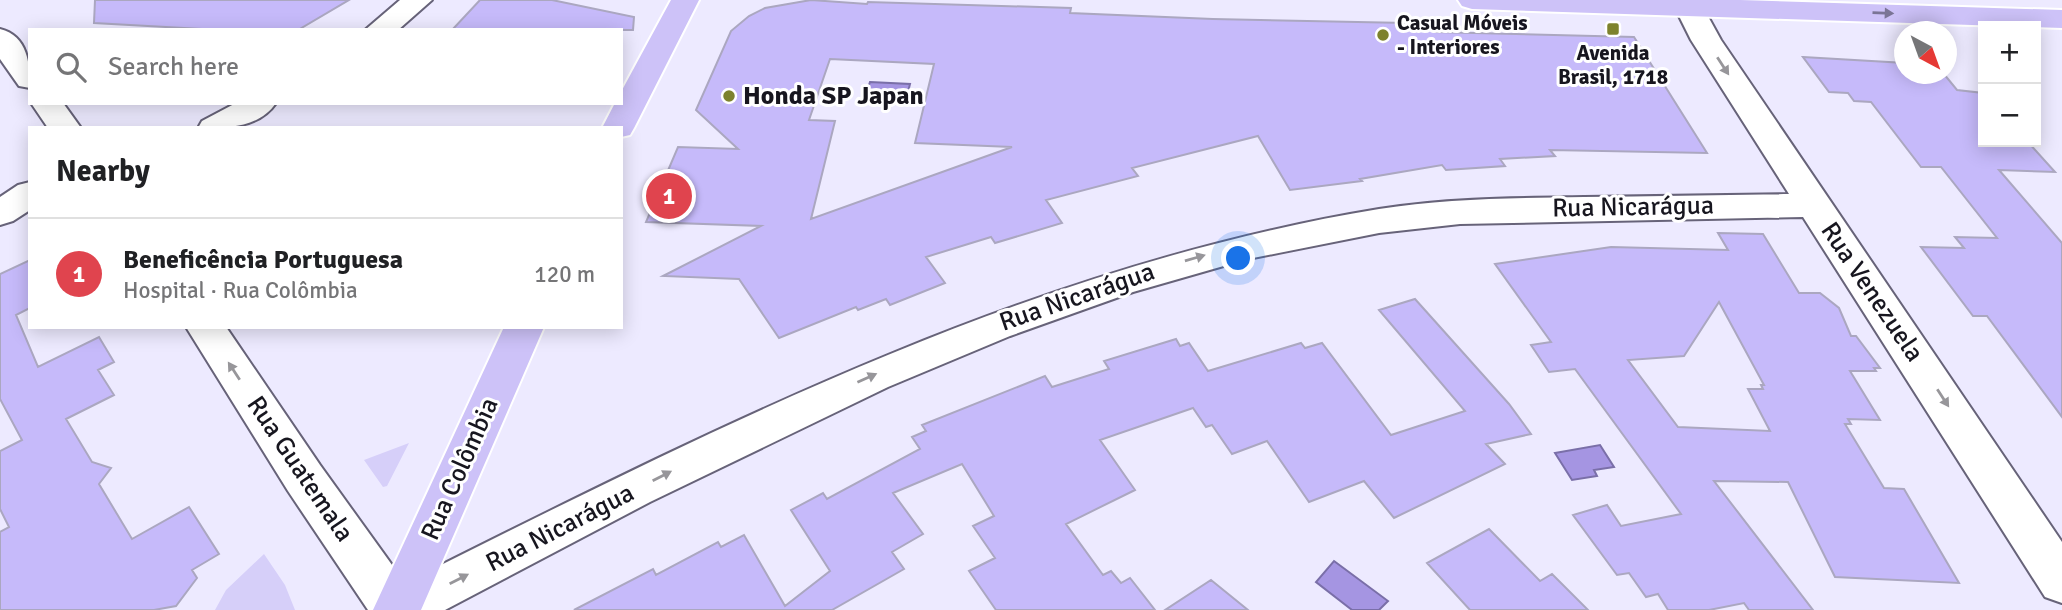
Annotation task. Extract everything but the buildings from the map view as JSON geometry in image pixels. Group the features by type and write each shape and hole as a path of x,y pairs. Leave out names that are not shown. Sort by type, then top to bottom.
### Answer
{"main road":[{"path":"619,126 685,0"},
{"path":"1472,0 1687,3 2062,19"},
{"name":"Rua Colômbia","path":"397,610 523,329"}],"street":[{"path":"383,28 418,0"},
{"name":"Rua Venezuela","path":"1687,3 1706,40 2062,582"},
{"path":"0,38 28,76"},
{"path":"48,105 64,126"},
{"path":"218,126 256,105"},
{"path":"0,213 28,194"},
{"name":"Rua Nicarágua","path":"397,610 767,422 968,334 1133,276 1209,254 1380,221 1496,209 1814,205"},
{"path":"0,225 28,213"},
{"name":"Rua Guatemala","path":"206,329 304,478 397,610"}],"shaded area":[{"path":"870,82 910,84 907,96 866,94"},
{"path":"409,443 387,486 383,487 364,460"},
{"path":"1600,445 1614,467 1594,470 1597,476 1572,480 1555,453"},
{"path":"264,554 285,585 295,610 215,610 226,590"},
{"path":"1334,561 1388,601 1379,610 1352,610 1316,582"}],"place":[{"name":"Avenida Brasil, 1718","path":"1613,29"},
{"name":"Casual Móveis - Interiores","path":"1383,35"},
{"name":"Honda SP Japan","path":"729,96"},
{"name":"Beneficência Portuguesa","path":"669,196"}]}
